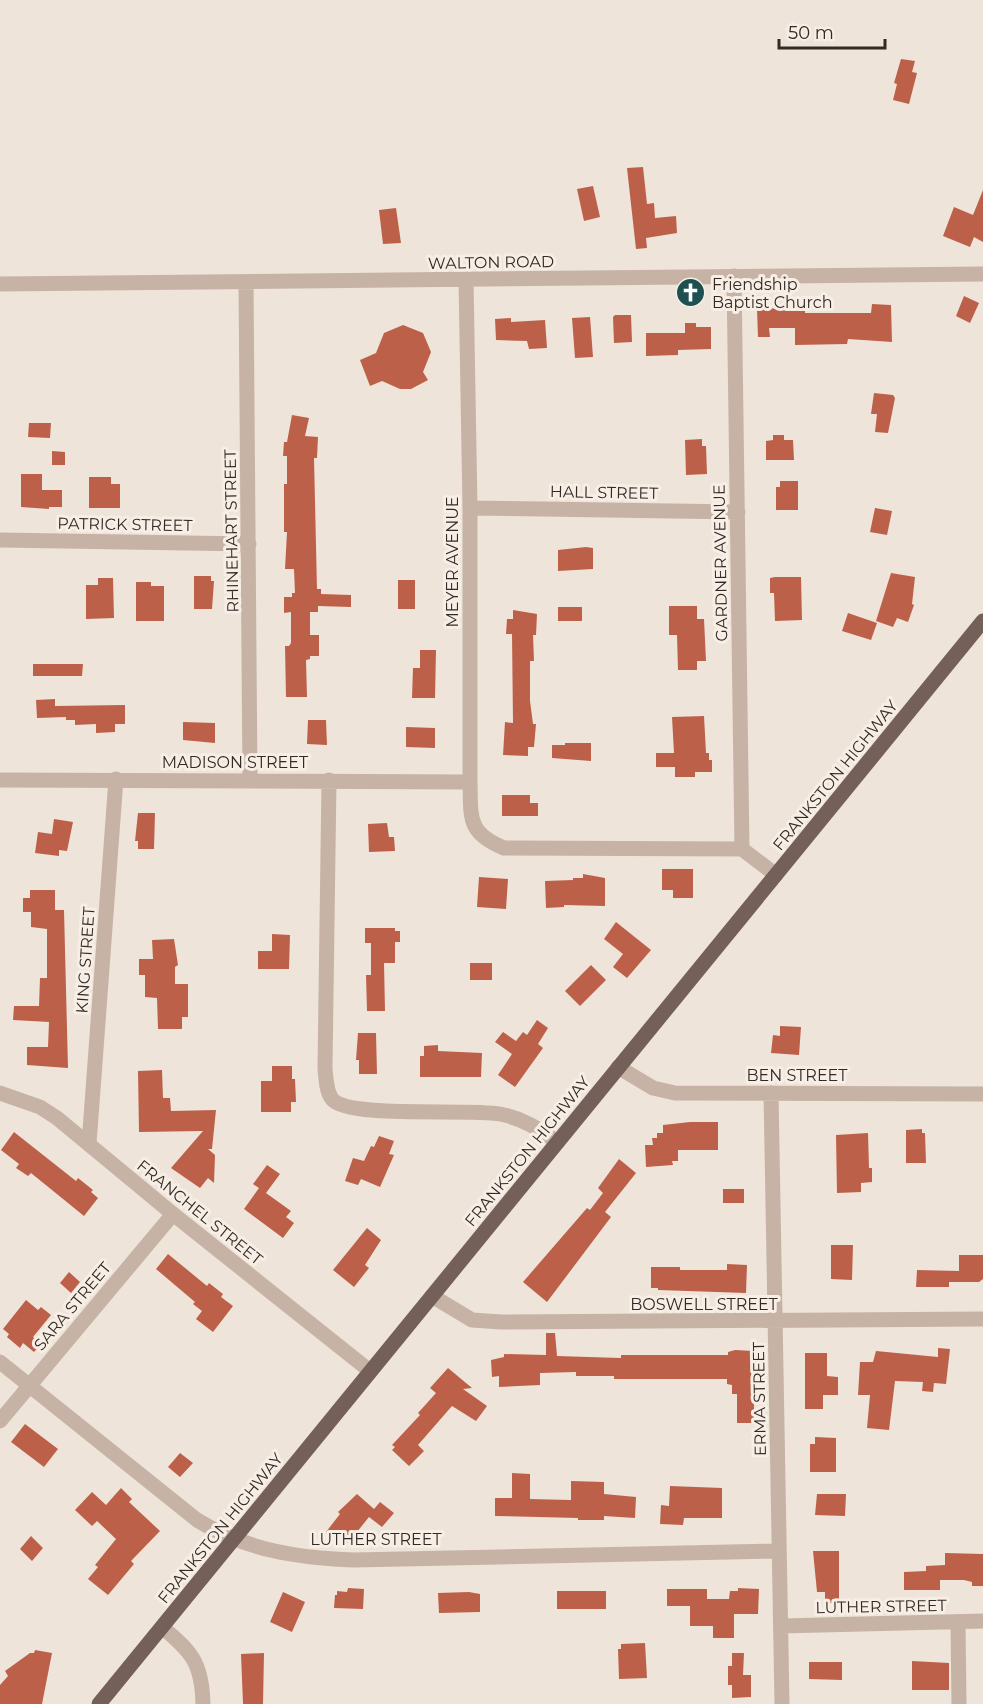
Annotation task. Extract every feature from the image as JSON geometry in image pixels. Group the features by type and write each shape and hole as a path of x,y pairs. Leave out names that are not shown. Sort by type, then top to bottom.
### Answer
{"main road":[{"name":"FRANKSTON HIGHWAY","path":"99,1704 983,621"}],"street":[{"name":"WALTON ROAD","path":"0,284 983,274"},
{"name":"GARDNER AVENUE","path":"734,276 742,849"},
{"name":"MEYER AVENUE","path":"466,280 470,508 470,782 471,813 475,827 485,840 504,848 742,849"},
{"name":"RHINEHART STREET","path":"246,282 250,780"},
{"name":"HALL STREET","path":"470,508 738,512"},
{"name":"PATRICK STREET","path":"0,540 249,544"},
{"name":"KING STREET","path":"89,1144 116,779"},
{"name":"MADISON STREET","path":"0,780 470,782"},
{"path":"328,780 325,1068 332,1099 345,1107 369,1110 497,1113 528,1123 557,1142"},
{"path":"742,849 776,875"},
{"name":"BEN STREET","path":"618,1067 644,1084 663,1091 983,1094"},
{"name":"ERMA STREET","path":"771,1092 782,1704"},
{"name":"FRANCHEL STREET","path":"0,1093 40,1107 370,1371"},
{"name":"SARA STREET","path":"0,1421 172,1214"},
{"name":"BOSWELL STREET","path":"432,1296 462,1316 483,1321 983,1319"},
{"name":"LUTHER STREET","path":"0,1362 197,1520 233,1539 290,1555 329,1559 779,1551"},
{"path":"958,1622 959,1704"},
{"name":"LUTHER STREET","path":"781,1626 983,1622"},
{"path":"162,1627 189,1651 195,1660 202,1682 203,1704"}],"building":[{"path":"901,59 915,61 912,72 917,73 909,104 893,100 897,84 894,83"},
{"path":"643,167 647,204 654,203 655,218 676,216 677,233 646,238 647,248 636,249 627,168"},
{"path":"593,186 600,217 584,221 577,189"},
{"path":"983,190 983,242 974,237 970,247 943,236 954,207 973,215"},
{"path":"396,208 401,243 383,244 379,210"},
{"path":"964,296 979,303 970,323 956,316"},
{"path":"872,304 891,305 892,342 848,339 847,344 795,345 795,328 769,328 770,337 758,337 757,309 786,308 786,311 805,311 805,313 871,313"},
{"path":"631,315 632,342 614,343 613,317"},
{"path":"590,317 593,357 575,358 572,318"},
{"path":"511,318 511,322 545,320 547,348 529,349 527,341 496,340 495,319"},
{"path":"685,323 696,323 696,327 711,327 711,349 678,350 678,355 646,356 646,333 685,333"},
{"path":"403,325 423,333 431,352 423,372 428,380 411,389 400,389 382,381 370,386 360,360 376,353 384,333"},
{"path":"874,393 893,395 895,398 888,433 875,432 877,414 871,414"},
{"path":"292,415 309,418 305,436 318,437 317,458 314,458 317,589 321,589 321,594 351,595 351,607 318,606 318,612 310,612 310,635 319,635 319,656 310,656 310,659 306,660 307,697 286,697 285,646 291,643 291,612 284,613 284,597 292,597 292,593 295,593 294,569 285,569 287,532 284,532 284,484 287,484 287,456 283,456 284,442 287,442"},
{"path":"29,423 51,423 50,438 28,437"},
{"path":"773,435 784,435 784,440 793,440 794,460 766,460 766,441 773,440"},
{"path":"702,439 702,446 706,446 707,474 686,475 685,440"},
{"path":"52,451 65,452 65,465 52,465"},
{"path":"21,474 42,474 42,490 62,490 62,507 49,507 49,509 21,507"},
{"path":"89,477 111,477 111,484 120,484 120,508 89,508"},
{"path":"780,481 798,481 798,510 776,510 776,487 780,487"},
{"path":"875,508 892,511 887,535 870,532"},
{"path":"593,548 593,569 558,571 558,550"},
{"path":"891,573 915,577 912,604 914,605 908,622 897,618 893,627 876,621"},
{"path":"194,576 211,576 211,581 214,581 212,609 194,609"},
{"path":"801,577 802,620 775,621 774,593 770,593 770,578"},
{"path":"98,578 113,578 114,618 86,619 86,585 98,585"},
{"path":"398,580 415,580 415,609 398,609"},
{"path":"136,582 151,582 151,586 164,586 164,621 136,621"},
{"path":"669,606 697,606 697,619 704,619 706,661 697,661 697,670 678,670 677,635 669,635"},
{"path":"558,607 582,607 582,621 558,621"},
{"path":"513,610 537,614 536,635 533,635 534,661 530,661 530,701 533,724 536,724 534,747 528,747 528,756 503,755 505,722 513,723 512,634 506,634 507,619 513,619"},
{"path":"848,613 877,623 871,640 842,631"},
{"path":"420,650 436,650 435,698 412,698 413,668 420,668"},
{"path":"33,664 83,664 82,676 33,676"},
{"path":"55,699 55,706 125,705 125,724 115,724 115,732 96,733 96,724 75,725 75,720 66,720 66,717 37,718 36,700"},
{"path":"704,716 706,753 709,753 709,760 712,760 712,772 695,772 695,777 675,777 675,767 656,767 656,753 674,753 672,717"},
{"path":"308,720 326,720 327,745 307,744"},
{"path":"183,722 215,723 215,743 183,740"},
{"path":"406,727 435,728 435,748 406,747"},
{"path":"565,743 591,743 591,761 552,758 552,745 565,745"},
{"path":"502,795 530,795 530,803 538,803 538,816 502,816"},
{"path":"138,813 155,813 154,849 138,849 138,841 135,841"},
{"path":"54,819 73,822 67,851 59,850 59,856 35,853 38,832 52,834"},
{"path":"387,823 389,837 394,837 395,851 369,852 368,824"},
{"path":"662,869 693,869 693,898 673,898 673,890 662,890"},
{"path":"583,874 605,878 605,906 564,905 564,907 546,908 545,881 573,880 573,878 583,878"},
{"path":"479,877 508,879 506,909 477,907"},
{"path":"30,890 55,890 55,910 64,910 68,1068 27,1065 27,1047 48,1047 49,1022 13,1020 14,1006 39,1006 40,978 47,978 47,929 31,927 31,912 23,912 23,898 30,898"},
{"path":"616,922 651,950 627,978 613,967 623,954 604,939"},
{"path":"365,928 395,928 395,931 400,931 400,942 395,942 395,963 384,963 385,1011 367,1011 366,975 371,975 371,943 365,943"},
{"path":"272,934 290,935 289,969 258,969 258,951 272,951"},
{"path":"174,939 178,965 175,967 175,984 188,984 188,1017 182,1017 182,1029 158,1029 157,998 145,997 145,975 139,975 139,959 153,959 152,940"},
{"path":"470,963 492,963 492,980 470,980"},
{"path":"591,965 606,980 580,1006 565,991"},
{"path":"537,1020 548,1028 538,1044 543,1048 515,1087 498,1075 512,1054 495,1042 503,1032 516,1041 523,1032 527,1035"},
{"path":"780,1026 801,1027 799,1055 771,1053 773,1035 780,1036"},
{"path":"358,1033 376,1033 377,1074 359,1074 359,1060 356,1060"},
{"path":"438,1045 438,1051 482,1053 481,1077 420,1077 420,1056 424,1056 424,1046"},
{"path":"272,1066 292,1066 296,1102 291,1102 291,1112 261,1112 261,1081 272,1081"},
{"path":"162,1070 163,1098 170,1098 171,1111 216,1110 212,1149 208,1149 215,1155 214,1183 208,1178 200,1188 171,1168 203,1131 139,1132 138,1071"},
{"path":"718,1122 718,1150 678,1150 678,1161 672,1161 673,1165 646,1167 645,1145 653,1145 652,1138 657,1138 657,1133 663,1133 663,1125"},
{"path":"922,1129 922,1133 925,1133 926,1163 906,1163 906,1130"},
{"path":"14,1132 76,1181 78,1178 93,1190 91,1192 98,1198 84,1216 31,1173 28,1176 16,1168 19,1164 1,1150"},
{"path":"868,1133 869,1168 872,1168 872,1182 861,1183 861,1192 837,1193 836,1135"},
{"path":"379,1136 394,1141 389,1154 394,1155 380,1187 361,1179 358,1185 345,1181 353,1158 364,1161"},
{"path":"619,1159 636,1173 605,1212 611,1217 547,1302 523,1282 587,1208 590,1210 603,1193 598,1188"},
{"path":"267,1165 280,1174 266,1193 291,1211 286,1217 294,1223 283,1238 244,1209 259,1188 253,1184"},
{"path":"723,1189 744,1189 744,1203 723,1203"},
{"path":"367,1228 381,1240 365,1265 369,1268 354,1287 333,1270"},
{"path":"831,1245 853,1245 852,1280 831,1279"},
{"path":"168,1254 207,1286 209,1283 223,1294 221,1297 233,1306 213,1332 196,1319 202,1311 193,1304 195,1302 156,1269"},
{"path":"959,1255 983,1255 983,1279 979,1282 949,1282 949,1287 916,1287 917,1270 959,1271"},
{"path":"727,1264 747,1265 746,1293 651,1288 651,1267 680,1267 680,1270 727,1270"},
{"path":"69,1272 80,1282 71,1293 60,1283"},
{"path":"26,1300 38,1310 41,1307 51,1315 33,1337 41,1344 34,1352 23,1343 20,1348 7,1337 9,1334 3,1329"},
{"path":"546,1333 555,1333 557,1356 621,1358 621,1355 728,1355 728,1352 735,1350 754,1351 754,1423 737,1423 737,1394 732,1394 732,1385 727,1384 727,1379 614,1379 614,1376 576,1376 576,1372 540,1373 540,1385 499,1387 499,1376 492,1377 491,1360 504,1357 504,1354 546,1355"},
{"path":"938,1348 950,1349 946,1384 934,1383 933,1392 922,1391 923,1382 895,1381 889,1430 867,1428 870,1395 858,1395 860,1362 873,1362 876,1351 938,1357"},
{"path":"805,1353 827,1353 827,1376 838,1377 838,1395 823,1395 823,1409 805,1409"},
{"path":"448,1368 472,1388 463,1389 487,1406 476,1421 452,1406 418,1445 424,1451 409,1466 392,1450 395,1447 392,1445 420,1415 418,1413 436,1393 430,1388"},
{"path":"25,1424 58,1449 44,1467 11,1442"},
{"path":"815,1437 836,1438 836,1472 810,1472 810,1444 815,1444"},
{"path":"180,1453 193,1463 180,1477 168,1467"},
{"path":"512,1473 530,1474 530,1499 571,1500 571,1481 604,1482 604,1494 636,1497 635,1518 604,1516 604,1520 578,1520 578,1518 495,1516 495,1498 512,1498"},
{"path":"670,1486 722,1488 722,1518 684,1518 683,1525 660,1524 661,1505 669,1506"},
{"path":"121,1488 132,1499 129,1502 160,1531 131,1561 134,1564 108,1595 88,1579 98,1567 95,1565 116,1539 97,1521 92,1526 75,1510 92,1492 106,1505"},
{"path":"357,1494 374,1509 380,1502 394,1513 382,1527 369,1517 348,1543 342,1538 338,1542 326,1532 340,1514 338,1512"},
{"path":"817,1494 846,1494 845,1516 815,1515"},
{"path":"31,1536 43,1548 32,1561 20,1549"},
{"path":"813,1551 839,1551 839,1603 825,1603 825,1592 817,1592"},
{"path":"945,1553 983,1554 983,1586 972,1586 972,1582 964,1580 940,1580 940,1590 904,1590 904,1572 926,1571 926,1566 945,1565"},
{"path":"348,1588 364,1589 363,1609 334,1608 337,1591 347,1592"},
{"path":"738,1588 759,1589 758,1614 734,1614 734,1638 713,1638 713,1626 690,1626 690,1606 667,1606 667,1589 707,1589 707,1599 729,1599 730,1591 738,1591"},
{"path":"557,1591 606,1591 606,1609 557,1609"},
{"path":"283,1592 305,1602 292,1632 270,1622"},
{"path":"438,1593 480,1594 480,1612 439,1613"},
{"path":"645,1643 647,1678 619,1679 618,1649 621,1649 621,1644"},
{"path":"35,1650 52,1653 42,1704 0,1704 0,1685 8,1676 5,1671 30,1653 34,1653"},
{"path":"264,1653 263,1704 243,1704 241,1654"},
{"path":"732,1653 744,1653 743,1675 751,1675 751,1697 732,1698 732,1685 728,1685 728,1666 732,1666"},
{"path":"912,1661 949,1663 949,1690 912,1690"},
{"path":"809,1662 842,1662 842,1680 809,1679"}],"place":[{"name":"Friendship Baptist Church","path":"691,293"}]}
